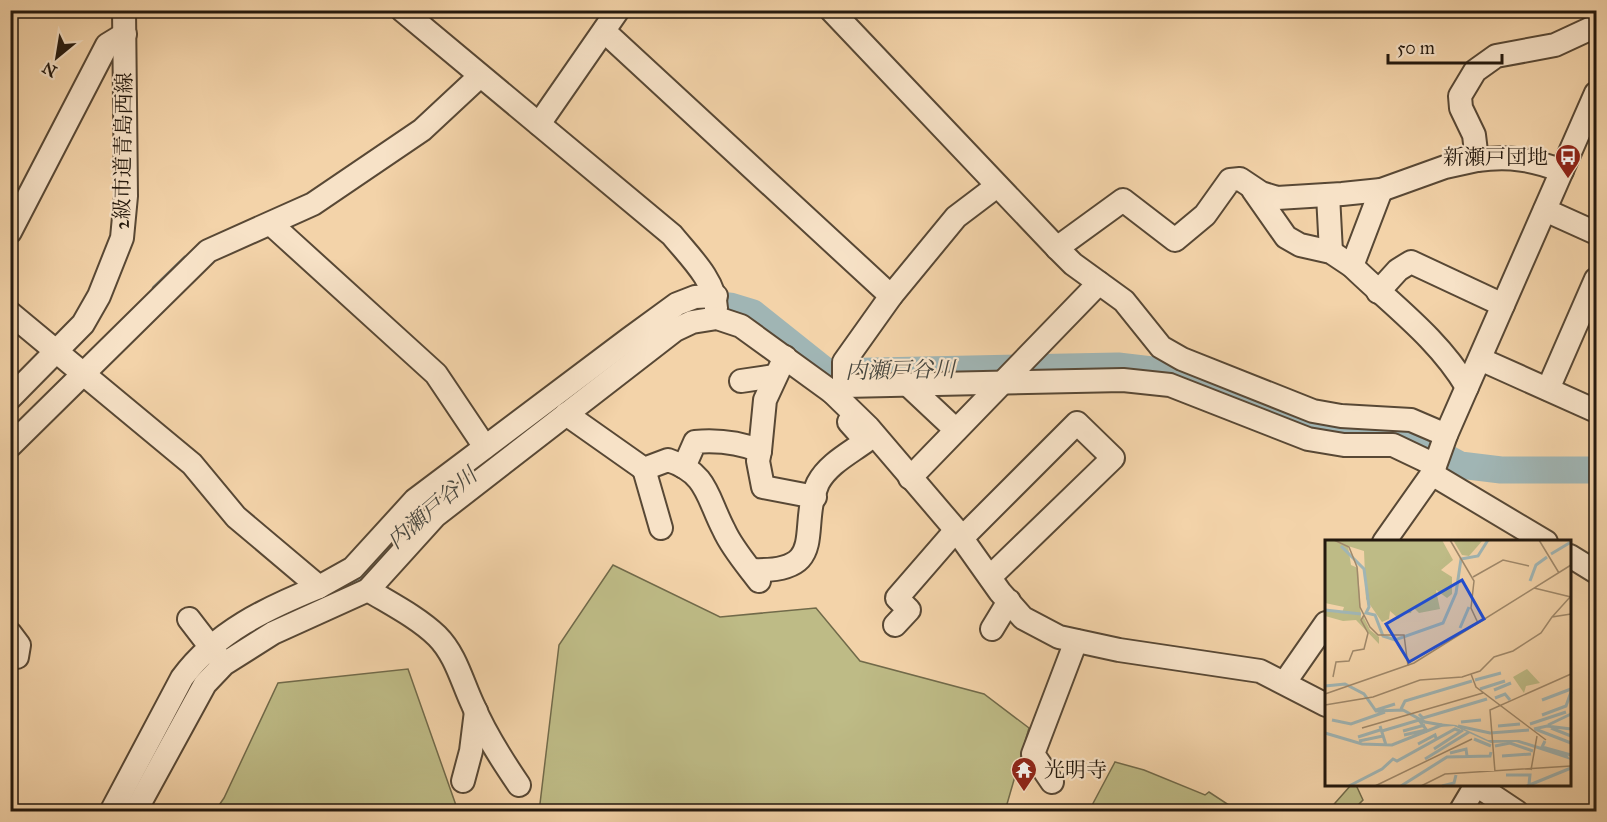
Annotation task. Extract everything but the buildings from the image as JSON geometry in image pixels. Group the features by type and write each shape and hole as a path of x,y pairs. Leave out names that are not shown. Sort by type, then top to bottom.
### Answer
{"street":[{"name":"2級市道青島西線","path":"10,398 83,324 94,305 122,238 126,196 124,10"},
{"path":"402,10 672,235 706,277 716,307"},
{"path":"539,124 618,10"},
{"path":"831,10 1057,248 1124,301 1161,347 1182,359 1313,411 1341,416 1412,420 1438,455 1544,540"},
{"path":"1477,160 1474,135 1461,108 1460,96 1475,71 1496,56 1556,45 1596,26"},
{"path":"604,31 891,296"},
{"path":"10,232 107,45 124,34"},
{"path":"10,446 208,251 313,204 422,130 480,76"},
{"path":"1385,540 1438,455 1596,93"},
{"path":"1057,248 1123,200 1175,240 1205,215 1230,180 1240,179 1277,198 1381,190 1445,167 1505,156 1536,160 1562,171"},
{"path":"1247,183 1286,237 1300,245 1331,252 1352,266 1378,292 1423,329 1452,361 1467,387"},
{"path":"838,389 844,362 891,296 956,217 997,186"},
{"path":"1352,266 1381,190"},
{"path":"1328,195 1331,252"},
{"path":"1545,210 1596,233"},
{"path":"271,224 436,375 485,447"},
{"path":"1378,292 1398,270 1411,262 1503,305"},
{"path":"1548,389 1588,321 1596,279"},
{"path":"905,472 956,430 1099,283"},
{"path":"135,812 201,691 217,656 254,616 266,608 319,586 353,568 415,500 677,304 695,297 716,307 741,326 780,366 852,424 878,455 905,472"},
{"path":"111,812 182,678 196,659 217,656 266,637 369,588 435,516 675,330 716,307"},
{"path":"10,314 192,464 236,517 319,586"},
{"path":"1480,359 1596,411"},
{"path":"780,366 765,400 758,461 763,487 815,497"},
{"path":"741,381 780,366 838,389 907,384 1123,380 1170,385 1308,439 1344,445 1393,445 1438,455"},
{"path":"907,384 956,430"},
{"path":"838,389 959,534 1023,618 1059,637 1076,641 1119,650 1260,671 1325,704"},
{"path":"567,414 644,469 661,528"},
{"path":"518,422 532,440"},
{"path":"895,625 909,610 897,598 959,534 1077,423 1113,458 990,577"},
{"path":"684,467 695,442 715,440 743,444 760,451"},
{"path":"644,469 668,460 695,474 709,492 724,530 756,577 785,569 799,560 808,543 818,484 832,465 866,441"},
{"path":"1571,557 1596,572"},
{"path":"353,568 369,588 437,636 452,656 476,711 500,757 519,785"},
{"path":"992,629 1009,602"},
{"path":"254,616 266,637"},
{"path":"189,620 217,656"},
{"path":"1285,682 1325,624"},
{"path":"10,633 19,645 17,657"},
{"path":"1053,782 1033,754 1076,641"},
{"path":"182,678 201,691"},
{"path":"462,781 471,751 476,711"},
{"path":"1460,812 1478,786"},
{"path":"1471,812 1478,786"},
{"path":"1478,786 1517,812"}],"shaded area":[{"path":"613,565 720,617 816,608 860,661 984,694 1029,728 1005,811 539,812 559,645"},
{"path":"408,669 458,811 215,811 224,798 278,683"},
{"path":"1115,762 1144,770 1205,795 1209,792 1238,811 1089,811"},
{"path":"1350,786 1356,786 1363,800 1352,811 1328,811"}],"waterway":[{"path":"154,288 185,258"},
{"name":"内瀬戸谷川","path":"691,310 700,306 730,306 753,313 827,372 1118,366 1169,372 1280,416 1327,429 1381,430 1410,438 1460,465 1501,470 1596,470"},
{"name":"内瀬戸谷川","path":"301,604 349,584 364,574 398,533 423,510 490,460"},
{"name":"内瀬戸谷川","path":"157,751 186,694 211,661"}],"place":[{"name":"新瀬戸団地","path":"1568,180"},
{"name":"光明寺","path":"1024,793"}]}
